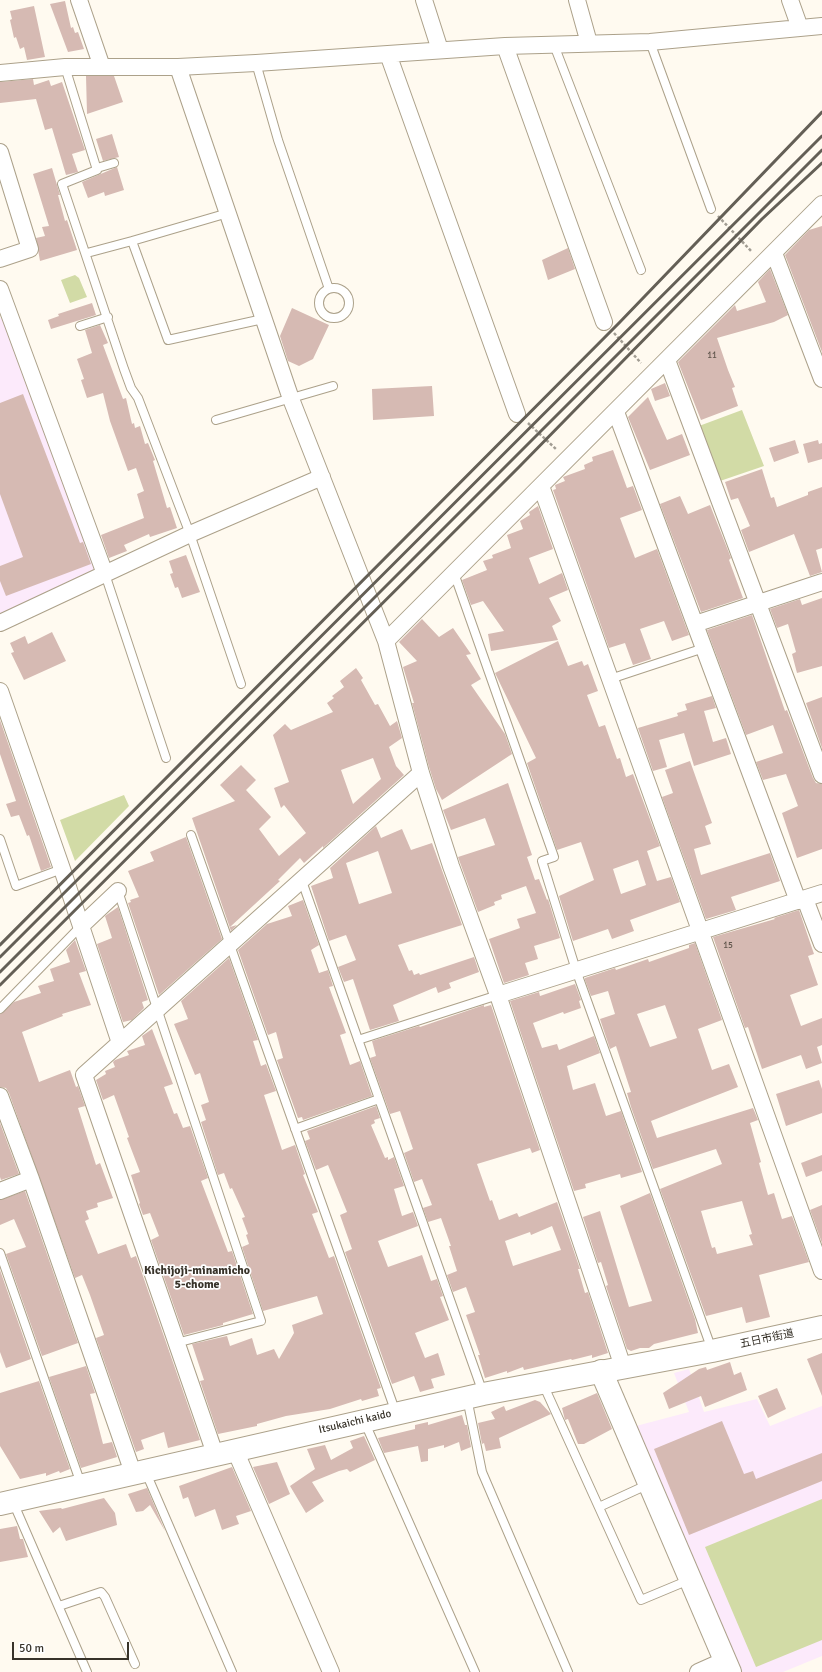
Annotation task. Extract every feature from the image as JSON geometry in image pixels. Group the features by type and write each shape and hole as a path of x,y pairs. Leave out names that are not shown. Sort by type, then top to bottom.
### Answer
{"main road":[{"name":"五日市街道","path":"712,1351 822,1326"},
{"name":"Itsukaichi kaido","path":"6,1502 475,1395 712,1351"},
{"path":"601,1371 727,1666"}],"street":[{"path":"79,0 102,66"},
{"path":"424,0 440,50"},
{"path":"577,0 589,43"},
{"path":"790,0 800,28"},
{"path":"0,73 65,67 178,67 256,63 505,46 650,42 822,26"},
{"path":"505,46 604,322"},
{"path":"388,54 517,414"},
{"path":"178,67 291,399 386,640 421,773 451,866 498,995 623,1367"},
{"path":"0,152 30,249 0,259"},
{"path":"386,640 668,360 822,204"},
{"path":"768,258 822,379"},
{"path":"0,289 3,308 105,574"},
{"path":"668,360 822,774"},
{"path":"616,412 704,648 801,900 822,944"},
{"path":"0,624 190,534 322,477"},
{"path":"541,486 822,1271"},
{"path":"695,624 822,582"},
{"path":"0,691 62,869 120,1043"},
{"path":"330,1672 225,1452 176,1343 84,1075 421,773"},
{"path":"81,926 118,891"},
{"path":"498,995 822,893"},
{"path":"0,1096 140,1472"},
{"path":"0,1191 31,1179"},
{"path":"698,1672 727,1666"}],"lane":[{"path":"650,42 711,209"},
{"path":"554,45 641,270"},
{"path":"256,63 278,140 329,289"},
{"path":"65,67 97,168"},
{"path":"114,163 97,168 97,170 62,184 87,253 131,388 138,398 190,534 241,684"},
{"path":"87,253 228,213"},
{"path":"132,241 168,340 264,319"},
{"path":"80,326 108,317"},
{"path":"216,420 332,386"},
{"path":"454,573 554,857 542,861 576,970 712,1351"},
{"path":"105,574 166,758"},
{"path":"610,679 704,648"},
{"path":"191,835 396,1413"},
{"path":"0,839 16,886 62,869"},
{"path":"302,881 379,1099 475,1395 482,1472 568,1672"},
{"path":"118,891 261,1321 176,1343"},
{"path":"0,1009 81,926"},
{"path":"358,1040 498,995"},
{"path":"295,1129 379,1099"},
{"path":"0,1253 81,1485"},
{"path":"542,1383 641,1600 691,1579"},
{"path":"364,1420 474,1672"},
{"path":"140,1472 150,1482 232,1672"},
{"path":"599,1507 649,1484"},
{"path":"6,1502 58,1606 87,1672"},
{"path":"58,1606 101,1592 105,1597 135,1664"}],"path":[{"path":"711,209 768,258"},
{"path":"604,322 652,376"},
{"path":"517,414 568,459"}],"shaded area":[{"path":"0,318 4,319 97,566 94,573 0,617"},
{"path":"689,1369 704,1412 757,1399 770,1426 822,1406 822,1656 783,1672 741,1672 636,1426 689,1412 674,1373"}],"green space":[{"path":"75,275 79,278 87,297 70,303 61,280"},
{"path":"742,410 764,466 720,481 699,426"},
{"path":"124,795 129,806 75,861 60,820"},
{"path":"822,1499 822,1640 756,1667 705,1547"}],"building":[{"path":"65,1 71,28 73,27 75,33 78,32 84,49 68,52 50,4"},
{"path":"34,6 45,57 27,60 24,47 20,49 16,37 14,38 10,20 12,19 10,11"},
{"path":"86,76 114,76 123,102 87,114"},
{"path":"33,79 34,85 49,80 51,86 62,82 85,150 72,154 78,172 66,175 52,128 45,130 36,99 0,103 0,82"},
{"path":"112,134 119,157 103,161 96,139"},
{"path":"117,167 124,190 105,196 104,192 88,198 82,182"},
{"path":"52,168 60,195 58,195 65,221 67,220 77,250 40,261 36,238 45,236 42,227 49,226 33,174"},
{"path":"822,226 822,352 785,255 809,230"},
{"path":"568,248 575,269 548,280 542,260"},
{"path":"770,269 788,315 774,322 717,338 735,387 732,388 738,406 701,420 678,362 735,305 737,311 766,302 758,282"},
{"path":"92,303 96,315 51,329 48,320 59,316 58,314"},
{"path":"292,308 329,325 313,359 299,366 288,361 280,336"},
{"path":"100,325 108,343 103,345 123,399 126,398 132,424 134,423 135,428 140,426 145,444 148,443 155,460 153,461 167,508 170,507 177,528 150,537 149,534 124,545 127,551 109,558 101,535 144,518 137,494 144,491 136,468 128,471 110,421 103,393 87,398 81,380 84,379 77,359 92,353 85,330"},
{"path":"665,383 670,396 655,401 651,389"},
{"path":"432,386 434,416 373,420 372,389"},
{"path":"23,394 80,543 83,542 91,564 6,596 0,581 0,566 23,557 0,494 0,403"},
{"path":"648,397 667,440 682,434 690,455 650,470 628,417"},
{"path":"795,440 799,453 774,462 769,448"},
{"path":"818,440 819,444 822,443 822,459 808,463 803,444"},
{"path":"613,450 627,488 633,486 642,510 620,518 635,558 657,549 689,635 672,641 664,621 640,629 651,659 633,665 625,643 609,648 553,490 556,489 555,485 565,481 563,477 585,469 584,465 593,461 592,457"},
{"path":"762,469 771,498 774,497 777,507 808,495 808,492 822,487 822,548 816,550 822,572 810,576 794,534 749,552 741,530 750,526 738,498 731,500 725,482"},
{"path":"680,496 688,514 710,505 731,558 729,560 743,598 701,612 660,504"},
{"path":"538,506 553,549 529,558 539,584 562,573 568,590 549,598 561,621 552,626 558,640 491,651 488,634 504,631 483,601 471,605 462,580 487,570 483,561 493,558 492,555 511,548 507,535 523,529 520,521 530,515 529,512"},
{"path":"186,555 200,592 182,598 178,587 175,588 170,574 173,573 169,561"},
{"path":"822,598 822,666 797,673 792,654 796,652 788,624 777,628 770,609 800,599 802,605"},
{"path":"752,615 785,711 787,710 813,778 816,783 822,784 822,849 797,858 782,813 798,806 786,774 763,780 756,762 783,753 773,725 746,735 707,630"},
{"path":"422,619 439,637 453,628 471,654 466,655 481,679 471,685 505,734 512,754 442,800 436,789 429,767 412,703 414,703 403,667 417,661 399,642"},
{"path":"52,632 66,661 24,680 11,653 14,652 10,643 25,636 28,644"},
{"path":"558,641 568,666 582,661 584,666 588,664 598,691 587,695 599,727 605,725 617,759 620,758 626,777 633,774 660,846 647,851 657,881 671,877 680,902 630,920 634,931 612,939 608,929 573,941 559,896 594,880 581,842 557,850 527,763 536,758 495,673","holes":["638,860 646,885 621,894 613,869"]},
{"path":"356,668 363,678 361,680 375,705 378,704 390,726 397,721 402,738 389,747 396,766 404,775 323,848 323,846 304,863 300,858 278,880 280,881 230,927 237,925 231,931 192,818 235,801 220,785 241,765 256,780 246,790 271,817 259,829 279,856 306,833 284,805 281,808 274,788 289,782 273,735 285,724 291,730 333,712 327,703 334,698 332,696 344,687 340,681","holes":["373,758 381,779 353,804 341,770"]},
{"path":"712,696 716,708 704,711 713,742 726,738 731,754 694,766 684,733 659,740 667,767 653,771 638,728 678,716 677,713 687,710 685,704"},
{"path":"822,697 822,748 806,703"},
{"path":"0,720 51,867 41,871 29,835 27,836 19,815 11,817 6,804 16,801 0,754"},
{"path":"690,761 712,823 705,826 711,844 694,849 701,875 770,853 780,881 731,897 736,910 706,919 662,797 673,793 665,770"},
{"path":"508,783 532,855 527,857 535,880 539,879 547,900 548,899 560,938 534,946 538,959 525,963 529,975 504,983 489,939 520,928 517,919 536,913 526,886 501,895 502,899 494,902 495,905 478,912 458,857 495,845 485,818 451,830 443,810"},
{"path":"376,826 381,838 402,829 411,850 432,843 462,925 398,945 409,971 412,970 414,975 419,973 420,975 474,957 479,972 449,983 451,988 438,993 436,987 393,1005 399,1021 370,1030 353,979 344,982 338,967 356,960 346,935 329,941 311,886 333,878 330,868","holes":["378,851 392,893 359,904 346,863"]},
{"path":"186,837 222,939 159,995 128,903 131,902 130,900 139,897 128,871 154,861 150,852"},
{"path":"303,900 319,945 311,950 319,973 328,970 333,986 329,987 346,1033 340,1035 350,1065 360,1061 372,1096 303,1120 302,1117 298,1118 277,1060 283,1058 276,1032 268,1035 238,950 267,924 292,916 288,906"},
{"path":"118,907 148,1000 142,1002 144,1008 132,1020 123,1022 97,944 112,938 105,916"},
{"path":"799,910 814,954 808,956 818,985 790,995 801,1026 822,1018 822,1045 817,1047 822,1063 806,1069 801,1055 762,1069 748,1027 745,1028 713,937 775,919 774,918"},
{"path":"75,940 86,971 79,973 91,1005 62,1014 63,1016 22,1032 39,1082 70,1070 76,1087 78,1086 85,1106 78,1108 96,1165 100,1163 113,1198 97,1203 98,1207 86,1211 89,1219 85,1221 98,1254 126,1244 131,1258 136,1256 200,1440 168,1448 164,1432 141,1440 144,1449 136,1452 96,1338 104,1335 90,1295 82,1275 75,1278 9,1093 6,1088 0,1087 0,1014 14,1002 41,993 38,986 54,981 50,969 70,962 66,950"},
{"path":"695,943 722,1020 698,1029 712,1070 729,1064 738,1087 651,1121 657,1138 753,1108 758,1120 750,1123 761,1162 759,1163 768,1195 774,1193 782,1219 792,1216 809,1262 759,1275 770,1317 746,1323 742,1307 706,1316 660,1189 722,1164 716,1149 653,1169 631,1107 627,1093 631,1092 616,1046 610,1049 600,1019 615,1014 608,991 591,996 585,980 585,978 615,968 616,970 648,959 649,962 689,948 689,945","holes":["665,1005 677,1038 650,1047 637,1014","742,1201 752,1234 749,1235 753,1245 717,1254 715,1247 712,1248 701,1211"]},
{"path":"229,958 258,1040 253,1041 261,1066 266,1064 276,1091 264,1095 282,1150 295,1145 305,1174 303,1175 318,1212 312,1214 329,1258 334,1256 381,1388 377,1389 379,1396 362,1401 361,1399 330,1409 286,1416 257,1424 257,1426 218,1434 200,1381 204,1380 192,1344 227,1336 230,1346 252,1338 257,1355 274,1349 279,1359 294,1333 292,1325 323,1314 317,1296 263,1311 242,1247 249,1244 246,1235 248,1234 242,1218 245,1217 232,1188 230,1189 224,1173 218,1175 201,1122 206,1120 201,1105 209,1102 200,1073 195,1075 174,1024 188,1019 181,1001"},
{"path":"575,984 581,1000 579,1001 581,1008 564,1014 563,1012 533,1023 542,1048 557,1044 559,1050 594,1036 600,1053 567,1066 573,1090 595,1083 606,1116 621,1111 642,1172 621,1178 620,1174 585,1184 586,1188 574,1191 510,1001 539,992 540,996"},
{"path":"484,1005 484,1007 491,1005 540,1150 532,1153 530,1148 477,1164 490,1201 492,1200 499,1220 517,1213 519,1217 557,1202 580,1269 578,1269 585,1293 588,1292 608,1353 592,1358 592,1355 524,1370 523,1367 507,1373 507,1371 485,1378 478,1355 480,1355 466,1315 475,1312 466,1287 453,1292 447,1275 457,1271 449,1246 451,1246 441,1218 428,1222 423,1208 432,1205 422,1179 414,1182 404,1153 413,1149 400,1111 390,1114 370,1058 376,1056 372,1041 419,1026 420,1027","holes":["552,1226 561,1250 513,1266 505,1241 530,1232 531,1235"]},
{"path":"152,1029 173,1084 164,1087 174,1114 177,1113 183,1128 190,1126 208,1178 201,1181 228,1252 232,1251 253,1314 223,1323 223,1325 184,1335 151,1240 159,1236 150,1213 143,1215 139,1204 140,1203 131,1175 140,1172 127,1138 129,1137 114,1095 103,1100 96,1080 106,1074 105,1071 115,1067 113,1062 115,1060 129,1055 127,1051 145,1045 142,1036"},
{"path":"819,1080 822,1089 822,1113 786,1126 776,1094"},
{"path":"376,1106 380,1118 374,1120 375,1123 371,1125 385,1158 388,1157 388,1160 394,1157 404,1186 394,1189 402,1216 413,1212 418,1226 378,1241 388,1267 422,1255 431,1281 437,1279 443,1296 440,1297 449,1320 415,1333 425,1358 438,1353 445,1375 431,1379 434,1388 420,1392 414,1376 392,1384 345,1252 352,1249 340,1215 347,1212 328,1165 316,1170 305,1141 310,1139 307,1131"},
{"path":"0,1123 19,1174 1,1180 0,1177"},
{"path":"822,1155 822,1171 806,1177 801,1163"},
{"path":"25,1191 78,1343 42,1356 6,1254 26,1247 14,1219 0,1225 0,1200"},
{"path":"650,1193 695,1319 698,1333 654,1344 649,1348 640,1348 631,1351 627,1349 606,1286 608,1285 601,1262 598,1263 583,1217 600,1211 629,1307 652,1301 620,1206"},
{"path":"822,1205 822,1243 810,1210"},
{"path":"0,1270 31,1359 6,1368 0,1352"},
{"path":"822,1353 822,1396 807,1359"},
{"path":"730,1362 734,1375 741,1372 747,1390 705,1407 701,1396 669,1409 663,1393 699,1369 706,1367 707,1370"},
{"path":"86,1366 95,1393 90,1394 103,1444 112,1442 117,1457 81,1468 49,1377"},
{"path":"39,1381 70,1469 46,1476 46,1473 20,1479 0,1446 0,1393"},
{"path":"777,1388 786,1409 768,1418 758,1396"},
{"path":"597,1393 612,1429 584,1444 578,1444 568,1419 565,1420 562,1408"},
{"path":"535,1400 540,1402 551,1414 499,1438 501,1448 486,1451 484,1443 482,1444 478,1423 495,1419 491,1412 504,1406 506,1411"},
{"path":"462,1415 465,1425 467,1425 471,1447 461,1451 459,1442 444,1448 444,1445 428,1449 428,1461 421,1462 418,1446 384,1453 378,1438 415,1429 415,1425 428,1422 428,1425"},
{"path":"722,1421 744,1474 753,1471 756,1479 822,1453 822,1481 689,1535 654,1449"},
{"path":"364,1436 375,1460 350,1472 347,1469 339,1471 312,1482 324,1501 306,1513 290,1486 315,1469 307,1449 325,1445 331,1460 353,1448 350,1441"},
{"path":"277,1462 290,1494 269,1504 253,1467"},
{"path":"232,1467 251,1511 236,1516 239,1524 222,1530 215,1509 195,1517 188,1497 183,1499 179,1486"},
{"path":"147,1488 165,1531 150,1505 143,1511 136,1512 128,1494"},
{"path":"104,1498 115,1513 117,1525 66,1541 60,1527 53,1533 39,1511 62,1509"},
{"path":"17,1526 20,1539 23,1539 28,1557 0,1562 0,1529"}],"railway":[{"path":"0,945 619,323 822,112"},
{"path":"0,957 822,136"},
{"path":"0,972 822,150"},
{"path":"0,985 519,467 762,219 822,163"}],"district":[{"name":"Kichijoji-minamicho 5-chome","path":"197,1278"}]}
